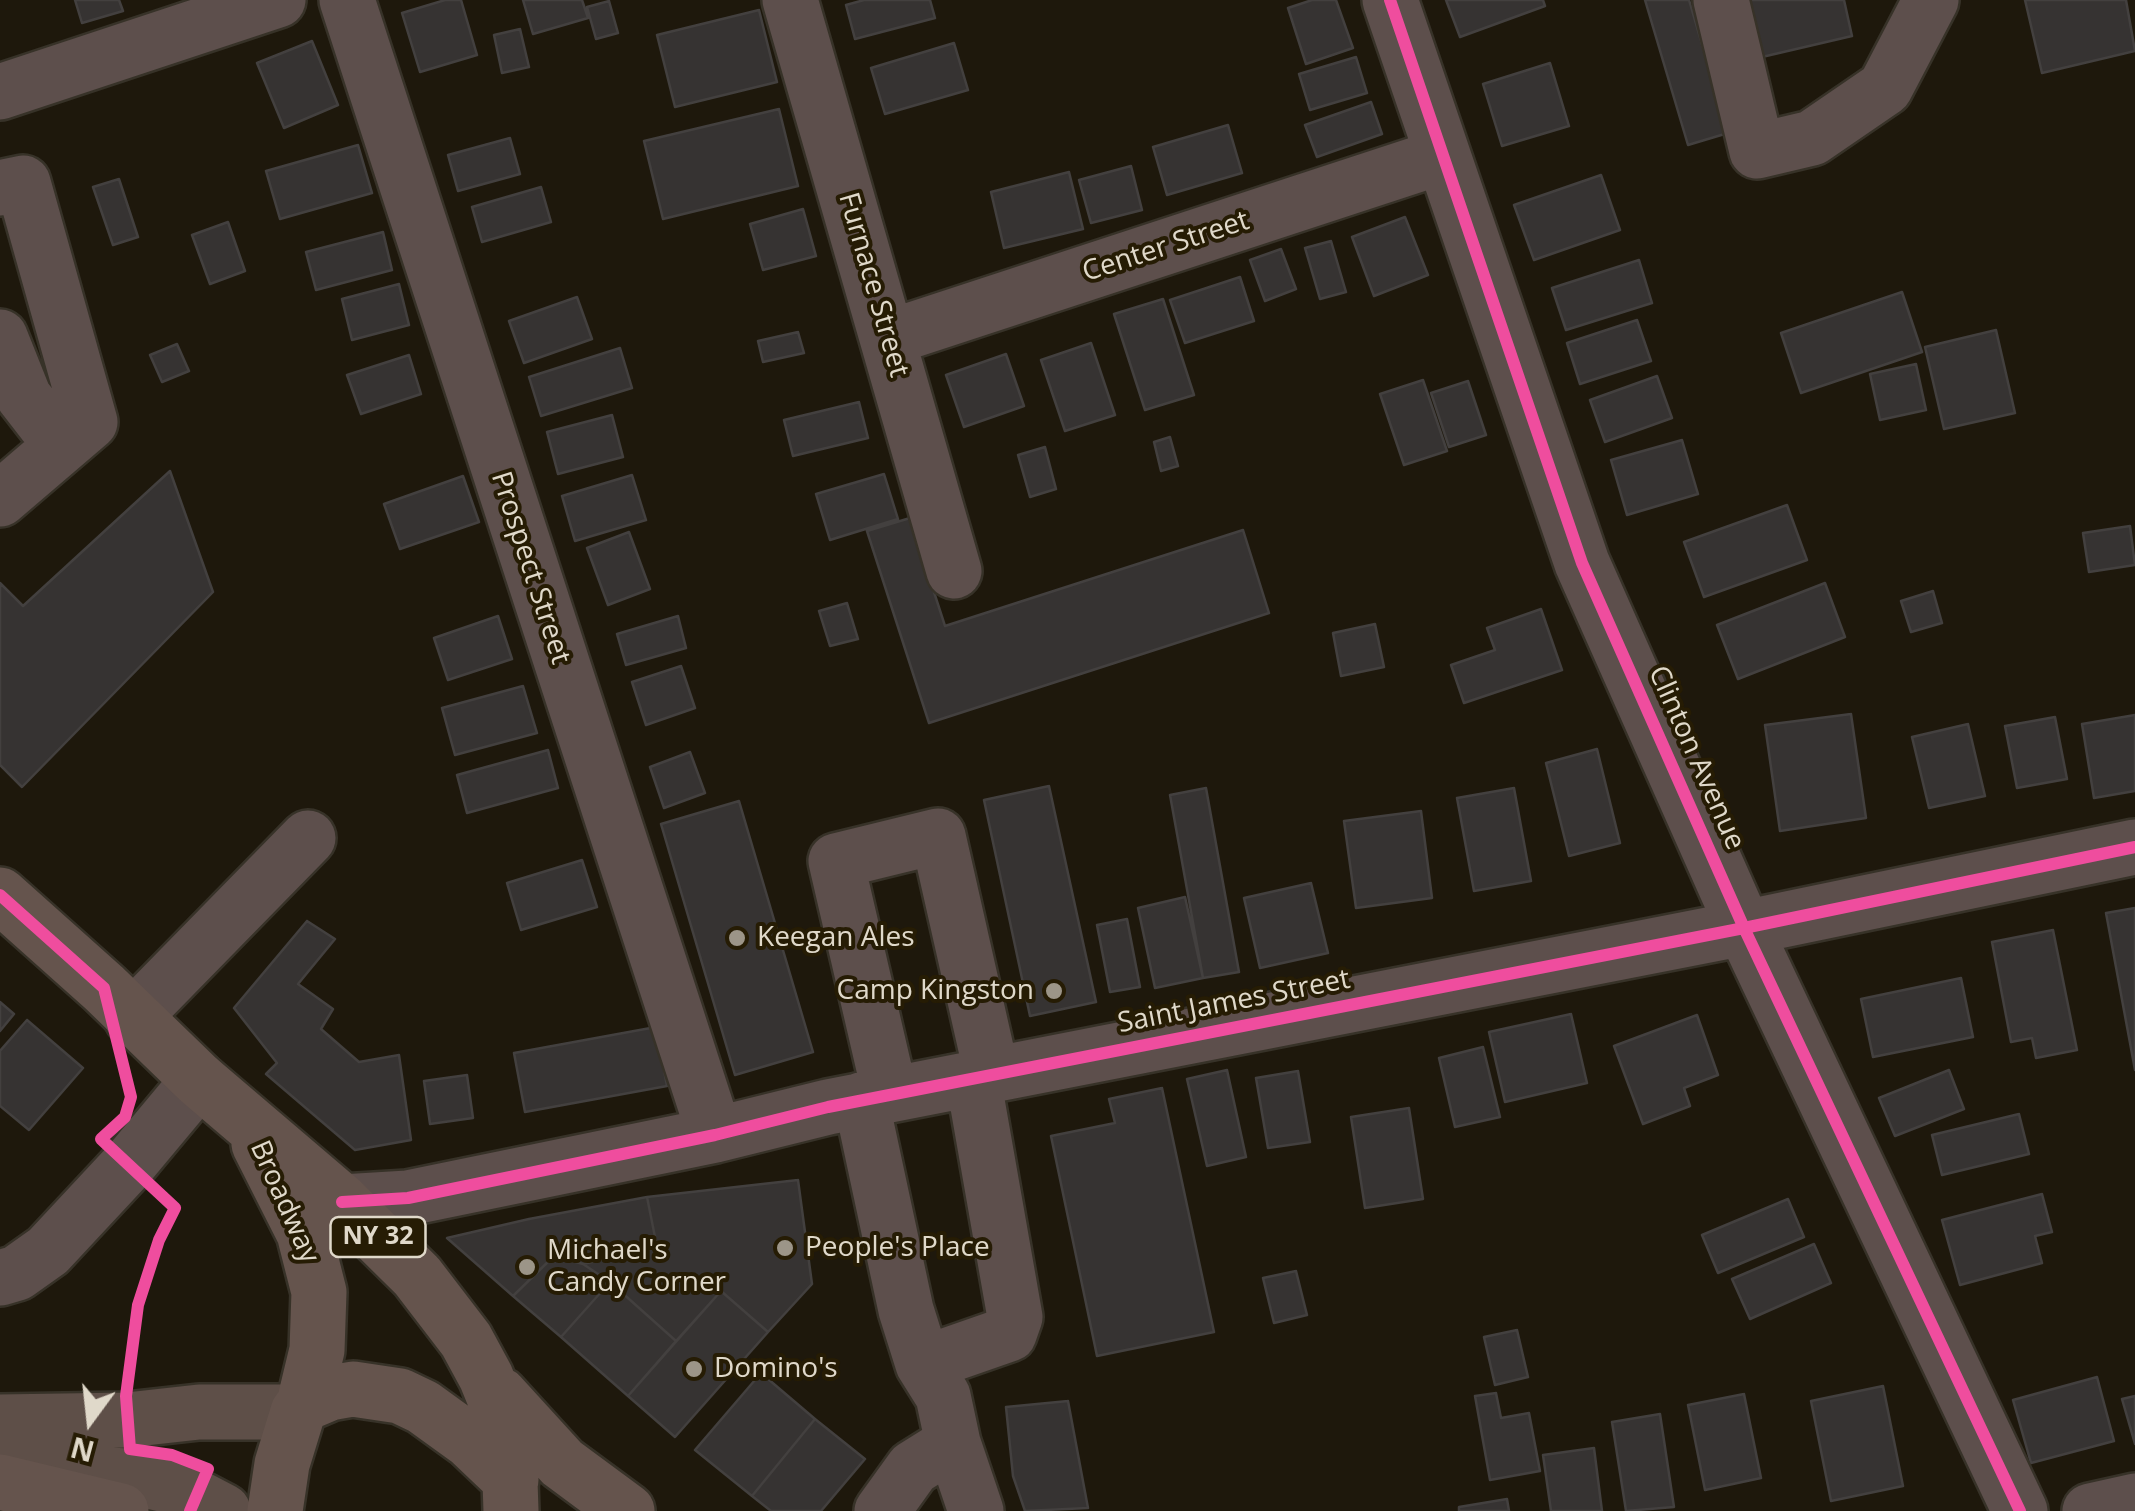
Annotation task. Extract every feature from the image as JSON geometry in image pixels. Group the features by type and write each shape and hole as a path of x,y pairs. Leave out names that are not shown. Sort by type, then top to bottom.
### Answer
{"highway":[{"name":"Broadway","path":"6,913 342,1202 417,1276 466,1340 486,1377 501,1414 518,1498"},
{"name":"Broadway","path":"246,1120 275,1173 314,1261 321,1318 318,1350 282,1464 275,1511"},
{"path":"486,1377 541,1444 586,1483 627,1511"},
{"path":"301,1408 330,1393 353,1389 400,1396 445,1422 518,1498"},
{"path":"0,1482 121,1511"}],"main road":[{"path":"0,1422 128,1420 199,1412 301,1408"},
{"path":"0,1470 128,1476 179,1488 223,1511"}],"street":[{"path":"0,92 278,0"},
{"name":"Prospect Street","path":"347,0 715,1134"},
{"name":"Furnace Street","path":"790,0 954,571"},
{"name":"Clinton Avenue","path":"1390,0 1582,562 1744,928 2020,1511"},
{"path":"1721,0 1756,151 1812,138 1886,88 1931,0"},
{"name":"Center Street","path":"888,338 1444,156"},
{"path":"0,188 23,183 90,422 0,500"},
{"path":"0,337 24,397 62,446"},
{"path":"923,1364 1008,1334 1015,1317 982,1076 938,836 836,861 876,1097 906,1310 923,1364 943,1396 953,1444 976,1511"},
{"path":"132,1018 308,838"},
{"name":"Saint James Street","path":"342,1202 408,1198 876,1097 1744,928 2135,847"},
{"path":"0,1278 17,1273 48,1251 130,1164 199,1080"},
{"path":"882,1511 913,1468 953,1444"},
{"path":"2090,1511 2135,1501"}],"building":[{"path":"75,0 119,0 123,11 82,23"},
{"path":"445,0 461,0 477,55 420,72 402,13"},
{"path":"523,0 582,0 588,18 533,34"},
{"path":"864,0 930,0 935,18 855,39 846,5"},
{"path":"1312,0 1336,0 1353,48 1306,64 1288,8"},
{"path":"1446,0 1543,0 1545,6 1460,37"},
{"path":"1645,0 1689,0 1728,133 1688,145"},
{"path":"1748,0 1844,0 1852,36 1762,57"},
{"path":"2025,0 2126,0 2135,51 2042,73"},
{"path":"609,1 618,33 596,39 587,7"},
{"path":"759,10 777,82 675,107 657,35"},
{"path":"520,29 529,67 502,73 494,35"},
{"path":"312,41 338,105 284,128 257,63"},
{"path":"954,43 968,90 885,114 871,68"},
{"path":"1356,57 1367,93 1310,110 1299,74"},
{"path":"1550,63 1569,126 1502,146 1483,84"},
{"path":"1371,102 1382,134 1317,157 1305,125"},
{"path":"779,109 798,186 663,219 644,141"},
{"path":"1228,125 1242,173 1167,195 1153,147"},
{"path":"510,138 520,174 458,191 448,155"},
{"path":"358,145 372,193 280,219 266,171"},
{"path":"1131,166 1142,210 1091,223 1079,180"},
{"path":"1069,172 1083,229 1004,248 991,192"},
{"path":"1601,175 1620,230 1534,260 1514,205"},
{"path":"119,179 138,237 113,245 93,187"},
{"path":"541,187 551,222 482,242 472,207"},
{"path":"803,209 816,256 763,270 750,224"},
{"path":"1405,217 1428,275 1374,296 1352,237"},
{"path":"228,222 245,271 210,284 192,235"},
{"path":"383,232 392,270 316,290 306,252"},
{"path":"1331,241 1346,292 1320,299 1305,248"},
{"path":"1281,249 1296,289 1265,301 1250,260"},
{"path":"1639,260 1652,303 1566,330 1552,288"},
{"path":"1240,277 1254,321 1185,343 1170,300"},
{"path":"399,284 409,325 352,340 342,299"},
{"path":"1902,292 1922,352 1801,393 1781,333"},
{"path":"577,297 592,339 524,363 509,321"},
{"path":"1163,299 1194,395 1145,410 1114,314"},
{"path":"1637,320 1651,361 1580,384 1567,343"},
{"path":"1996,330 2015,413 1944,429 1925,347"},
{"path":"798,332 804,353 763,362 758,341"},
{"path":"1091,343 1115,415 1065,431 1041,360"},
{"path":"177,344 189,371 162,382 150,355"},
{"path":"620,348 632,388 541,416 529,377"},
{"path":"1006,354 1024,406 964,427 946,375"},
{"path":"409,355 421,394 361,414 347,375"},
{"path":"1916,364 1926,410 1880,420 1870,374"},
{"path":"1657,376 1672,418 1605,442 1590,400"},
{"path":"1423,380 1447,451 1404,465 1380,394"},
{"path":"1468,381 1486,435 1449,447 1431,393"},
{"path":"859,402 868,438 793,456 784,420"},
{"path":"612,415 623,457 558,474 547,432"},
{"path":"1170,437 1178,466 1161,471 1154,442"},
{"path":"1682,440 1698,494 1627,515 1611,460"},
{"path":"1045,447 1056,489 1030,497 1018,455"},
{"path":"170,471 213,592 22,787 0,765 0,583 23,606"},
{"path":"884,474 898,519 830,540 816,494"},
{"path":"632,475 646,520 575,541 562,496"},
{"path":"463,476 479,522 400,549 384,504"},
{"path":"1787,505 1807,560 1704,597 1684,542"},
{"path":"910,518 945,626 1243,530 1269,613 929,723 867,531"},
{"path":"2130,526 2135,565 2089,572 2083,533"},
{"path":"629,532 650,589 608,605 587,548"},
{"path":"1825,583 1845,637 1738,679 1717,625"},
{"path":"1933,591 1942,623 1911,632 1901,601"},
{"path":"847,603 858,639 830,646 819,611"},
{"path":"1541,609 1562,670 1464,703 1451,665 1495,650 1487,628"},
{"path":"498,616 512,659 448,680 434,638"},
{"path":"678,616 686,648 626,665 617,634"},
{"path":"1375,624 1384,667 1341,676 1333,633"},
{"path":"681,666 695,708 646,725 632,682"},
{"path":"523,686 537,733 455,755 442,708"},
{"path":"1851,714 1866,818 1780,831 1765,725"},
{"path":"2135,715 2135,791 2094,798 2082,724"},
{"path":"2055,717 2067,779 2017,788 2005,726"},
{"path":"1968,724 1985,796 1929,808 1912,737"},
{"path":"1597,749 1620,843 1569,856 1546,763"},
{"path":"548,750 558,788 467,813 457,775"},
{"path":"690,752 705,793 664,808 650,767"},
{"path":"1049,786 1096,1002 1030,1016 984,800"},
{"path":"1206,788 1239,972 1203,978 1170,795"},
{"path":"1514,788 1531,881 1474,891 1457,798"},
{"name":"Keegan Ales","path":"739,801 813,1052 735,1075 661,824"},
{"path":"1421,811 1432,898 1356,908 1344,821"},
{"path":"582,860 597,907 521,930 507,883"},
{"path":"1311,883 1328,953 1260,968 1244,898"},
{"path":"1185,897 1203,978 1155,988 1138,908"},
{"path":"2135,908 2135,1070 2106,913"},
{"path":"1127,919 1140,987 1110,992 1097,925"},
{"path":"307,921 335,939 298,984 333,1009 321,1029 359,1062 399,1055 411,1140 355,1150 266,1074 277,1063 234,1008"},
{"path":"2053,930 2077,1050 2036,1058 2032,1038 2011,1042 1992,942"},
{"path":"1961,978 1973,1037 1873,1057 1861,999"},
{"path":"0,1002 14,1014 0,1031"},
{"path":"1571,1014 1587,1083 1505,1102 1489,1032"},
{"path":"1697,1015 1718,1075 1684,1088 1690,1106 1643,1124 1614,1046"},
{"path":"27,1020 83,1068 29,1130 0,1106 0,1051"},
{"path":"656,1027 667,1086 525,1112 514,1053"},
{"path":"1483,1047 1500,1117 1455,1127 1439,1058"},
{"path":"1227,1070 1246,1157 1207,1166 1187,1079"},
{"path":"1949,1070 1964,1109 1895,1136 1879,1098"},
{"path":"1298,1071 1310,1142 1268,1148 1256,1078"},
{"path":"467,1075 473,1118 430,1124 424,1081"},
{"path":"1162,1088 1214,1332 1097,1356 1051,1136 1115,1123 1109,1099"},
{"path":"1409,1108 1423,1199 1365,1208 1351,1117"},
{"path":"2019,1114 2029,1154 1942,1175 1932,1135"},
{"path":"798,1180 812,1284 768,1332 721,1291 676,1341 610,1282 583,1264 657,1247 647,1197"},
{"path":"2042,1194 2052,1232 2035,1236 2042,1263 1960,1285 1942,1220"},
{"path":"647,1197 657,1247 583,1264 554,1256 513,1296 447,1238 529,1219"},
{"path":"1788,1199 1804,1237 1718,1273 1702,1235"},
{"path":"1814,1244 1831,1283 1750,1319 1732,1279"},
{"path":"554,1256 583,1264 610,1282 561,1337 513,1296"},
{"path":"1296,1271 1307,1315 1274,1323 1263,1278"},
{"path":"610,1282 676,1341 628,1396 561,1337"},
{"name":"Domino's","path":"721,1291 768,1332 675,1437 628,1396"},
{"path":"1517,1330 1528,1377 1495,1385 1484,1337"},
{"path":"761,1373 815,1419 752,1496 695,1450"},
{"path":"2097,1377 2114,1441 2031,1463 2013,1400"},
{"path":"1883,1386 1903,1486 1831,1501 1811,1401"},
{"path":"1496,1393 1501,1418 1529,1413 1540,1471 1490,1480 1475,1396"},
{"path":"1744,1394 1761,1478 1705,1490 1688,1405"},
{"path":"2135,1396 2135,1444 2122,1399"},
{"path":"1068,1401 1088,1508 1025,1511 1013,1476 1006,1407"},
{"path":"1660,1414 1674,1507 1626,1511 1612,1422"},
{"path":"815,1419 865,1459 821,1511 771,1511 752,1496"},
{"path":"1594,1448 1602,1511 1551,1511 1543,1455"},
{"path":"1507,1499 1509,1511 1459,1511 1459,1507"}],"cycle path":[{"path":"1390,0 1582,563 1744,928 2020,1511"},
{"path":"342,1202 408,1198 715,1135 828,1107 1744,928 2135,847"},
{"path":"0,895 104,988 131,1097 125,1117 101,1139 175,1208 159,1240 138,1305 126,1396 130,1449 172,1455 208,1469 190,1511"}],"place":[{"name":"Keegan Ales","path":"737,938"},
{"name":"Camp Kingston","path":"1054,991"},
{"name":"People's Place","path":"785,1248"},
{"name":"Michael's Candy Corner","path":"527,1267"},
{"name":"Domino's","path":"694,1369"}]}
